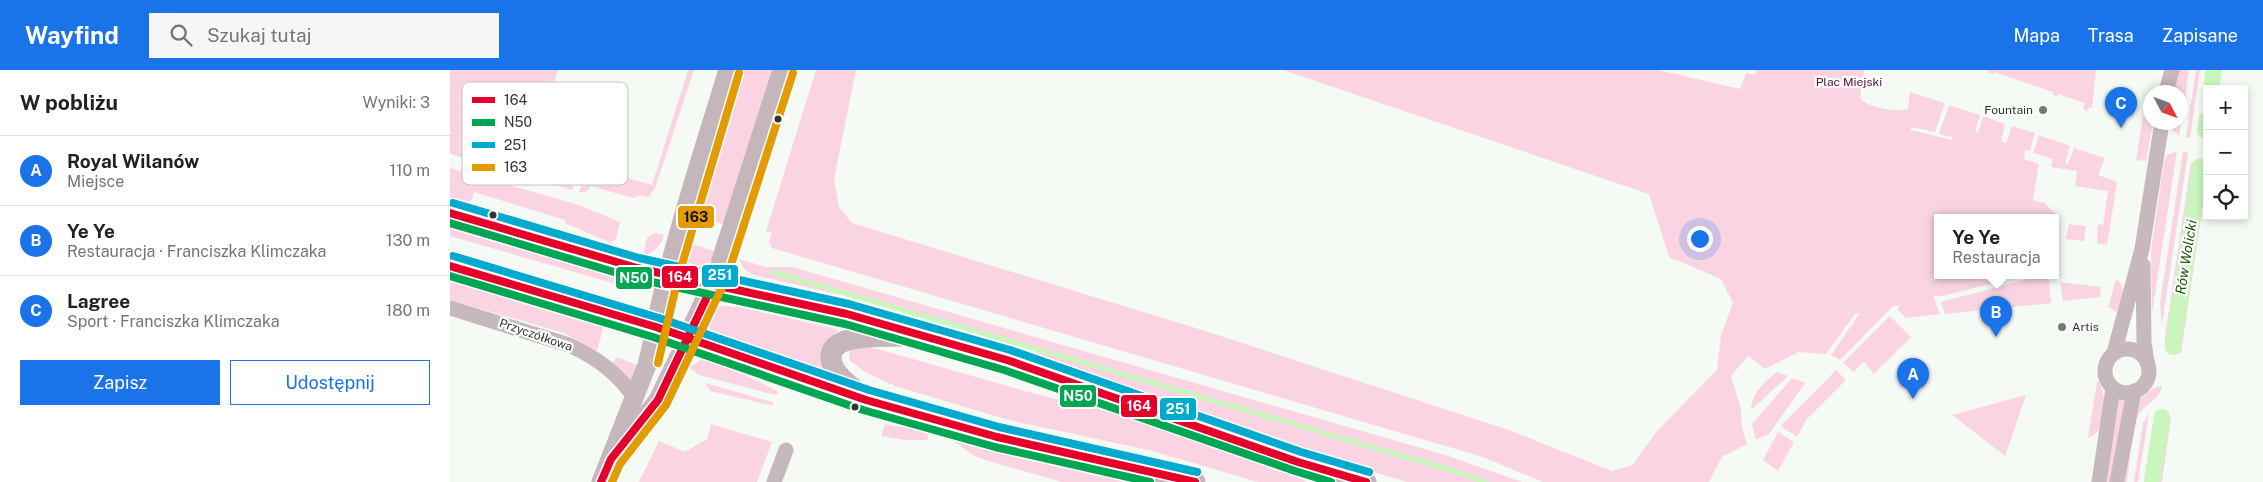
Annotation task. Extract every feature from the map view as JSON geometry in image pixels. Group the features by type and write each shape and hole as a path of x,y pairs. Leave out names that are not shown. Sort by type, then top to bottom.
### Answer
{"main road":[{"path":"656,327 668,275 729,70"},
{"path":"688,338 727,248 783,70"},
{"path":"450,213 668,275 847,314 922,335 1007,360 1298,462 1366,482"},
{"path":"450,266 656,327 866,400 997,437 1195,482"},
{"path":"866,400 833,366 832,359 836,347 848,338 922,335"}],"street":[{"path":"2166,70 2166,85"},
{"path":"2168,85 2172,70"},
{"path":"2114,353 2142,249 2161,130"},
{"path":"2142,249 2144,342 2147,362 2148,375 2146,382 2134,391 2120,391 2113,388 2106,377 2105,370 2109,358 2120,350 2133,349 2144,356 2147,362"},
{"name":"Przyczółkowa","path":"450,308 569,345 597,360 622,380 635,398"},
{"path":"601,482 649,360 656,327"},
{"path":"611,459 658,400 688,338"},
{"path":"2099,482 2113,388"},
{"path":"2117,482 2134,391"},
{"path":"774,482 786,450"}],"green space":[{"path":"450,70 558,70 554,82 462,82 462,158 450,154"},
{"path":"688,70 694,70 655,188 648,197 640,195 633,198 591,186 586,191 579,192 582,185 628,185 628,178 652,185"},
{"path":"743,70 774,70 726,225 697,216"},
{"name":"Plac Miejski","path":"816,70 856,70 834,179 839,207 852,223 1199,329 1509,430 1612,471 1633,465 1656,432 1717,370 1721,335 1733,303 1721,279 1669,257 1649,194 1283,70 1658,70 1740,89 1746,73 1755,75 1756,70 1864,70 1860,98 1876,107 1908,109 1910,92 1945,103 1935,132 1911,127 1911,130 1952,140 1953,137 1939,134 1949,105 1980,115 1975,132 1978,133 1983,116 2005,124 2001,141 2006,143 2012,126 2035,133 2030,151 2025,150 2024,159 2039,164 2033,200 2045,203 2055,214 1934,214 1934,279 2009,279 1943,296 1933,296 1940,314 1906,318 1897,309 1900,305 1893,306 1840,360 1831,355 1860,313 1855,314 1826,354 1799,352 1765,369 1748,356 1731,376 1741,409 1742,428 1747,444 1722,457 1709,482 1543,482 1483,457 772,248 769,241 772,233 766,231"},
{"path":"1988,70 2096,70 2092,108 2089,108 2088,111 2083,109 2085,103 2058,94 2057,96 2053,95 2053,92 1994,72 1993,74 1989,73"},
{"path":"2178,70 2189,70 2187,85 2176,85"},
{"path":"2196,70 2200,70 2190,138 2186,137"},
{"path":"2143,116 2143,130 2152,130 2146,161 2136,160"},
{"path":"2172,130 2180,130 2179,136"},
{"path":"2039,135 2070,146 2065,163 2068,164 2074,148 2105,158 2098,175 2117,182 2107,245 2097,243 2098,224 2103,225 2108,191 2075,186 2077,171 2051,167 2053,159 2033,153"},
{"path":"2177,151 2152,313 2151,250 2164,163 2167,155"},
{"path":"2183,151 2188,153 2162,324 2160,303"},
{"path":"2197,159 2203,160 2203,204 2181,353 2173,355 2165,346 2165,337 2191,163"},
{"path":"450,168 462,171 462,185 509,185 579,205 620,222 616,239 611,243 565,223 565,220 474,192 470,203 450,200"},
{"path":"555,185 574,185 572,190"},
{"path":"450,222 620,272 616,284 450,236"},
{"path":"2069,224 2086,226 2084,241 2066,239"},
{"path":"657,233 664,235 661,242 654,250 644,256 647,239 649,236"},
{"path":"689,243 717,252 704,269 693,270 686,264 685,255"},
{"path":"739,259 766,267 792,267 1445,455 1522,482 1408,482 1302,452 1218,421 1090,378 1023,346 846,296 753,275 744,269"},
{"path":"450,279 604,325 597,351 564,333 450,300"},
{"path":"2028,279 2049,279 2051,303 1945,314 1941,302"},
{"path":"2116,279 2123,290 2117,312 2108,307"},
{"path":"2060,282 2101,287 2100,297 2063,301"},
{"path":"720,306 738,307 837,329 825,374 728,339 711,330 706,322 712,308"},
{"path":"1890,316 1911,337 1874,374 1864,361 1854,372 1843,363"},
{"path":"867,346 1032,393 1169,426 1295,471 1306,482 1258,482 1152,451 1005,419 895,386 865,372 849,360 850,349"},
{"path":"617,357 639,366 632,383 612,363"},
{"path":"702,359 711,359 721,363 779,392 775,395 699,375 689,368"},
{"path":"1836,370 1846,380 1806,420 1797,437 1781,426"},
{"path":"1777,372 1788,376 1751,410 1756,393"},
{"path":"1792,378 1805,383 1769,434 1756,440 1752,424"},
{"path":"2097,382 2099,382 2102,388 2104,413 2099,428 2095,434 2088,438"},
{"path":"705,383 772,402 774,406 710,391"},
{"path":"2162,386 2155,399 2138,416 2136,423 2140,399 2152,389"},
{"path":"2026,395 2005,456 1952,415"},
{"path":"2118,399 2125,401 2111,482 2104,482"},
{"path":"2149,413 2138,482 2134,482 2143,423"},
{"path":"2154,415 2171,417 2162,482 2144,482"},
{"path":"711,424 772,442 757,482 639,482 659,441 685,452 707,439"},
{"path":"885,424 918,428 928,434 928,438 926,440 905,440 881,436"},
{"path":"1778,432 1794,442 1778,471 1763,460"},
{"path":"953,437 1130,482 1062,482 985,460 973,455 952,440"},
{"path":"2131,450 2127,482 2125,482"}],"waterway":[{"name":"Rów Wolicki","path":"2212,85 2214,70"},
{"name":"Rów Wolicki","path":"2173,347 2200,167"},
{"path":"773,272 1454,471 1485,482"},
{"name":"Rów Wolicki","path":"2152,482 2162,417"}],"transit line":[{"name":"163","path":"658,363 678,278 739,73"},
{"name":"163","path":"612,482 620,464 666,405 727,277 793,73"},
{"name":"251","path":"453,203 639,258 849,304 1010,350 1301,452 1369,472"},
{"name":"164","path":"450,213 637,268 847,314 1007,360 1298,462 1366,482"},
{"name":"N50","path":"450,223 634,278 845,324 1004,370 1331,482"},
{"name":"251","path":"453,256 659,318 869,390 999,427 1197,472"},
{"name":"164","path":"450,266 656,327 866,400 997,437 1195,482"},
{"name":"N50","path":"450,276 653,337 863,410 995,447 1150,482"},
{"name":"164","path":"601,482 611,459 658,400 706,299"}],"place":[{"name":"Fountain","path":"2043,110"},
{"name":"Lagree","path":"2121,128"},
{"name":"Artis","path":"2062,327"},
{"name":"Ye Ye","path":"1996,337"},
{"name":"Royal Wilanów","path":"1913,399"}]}
